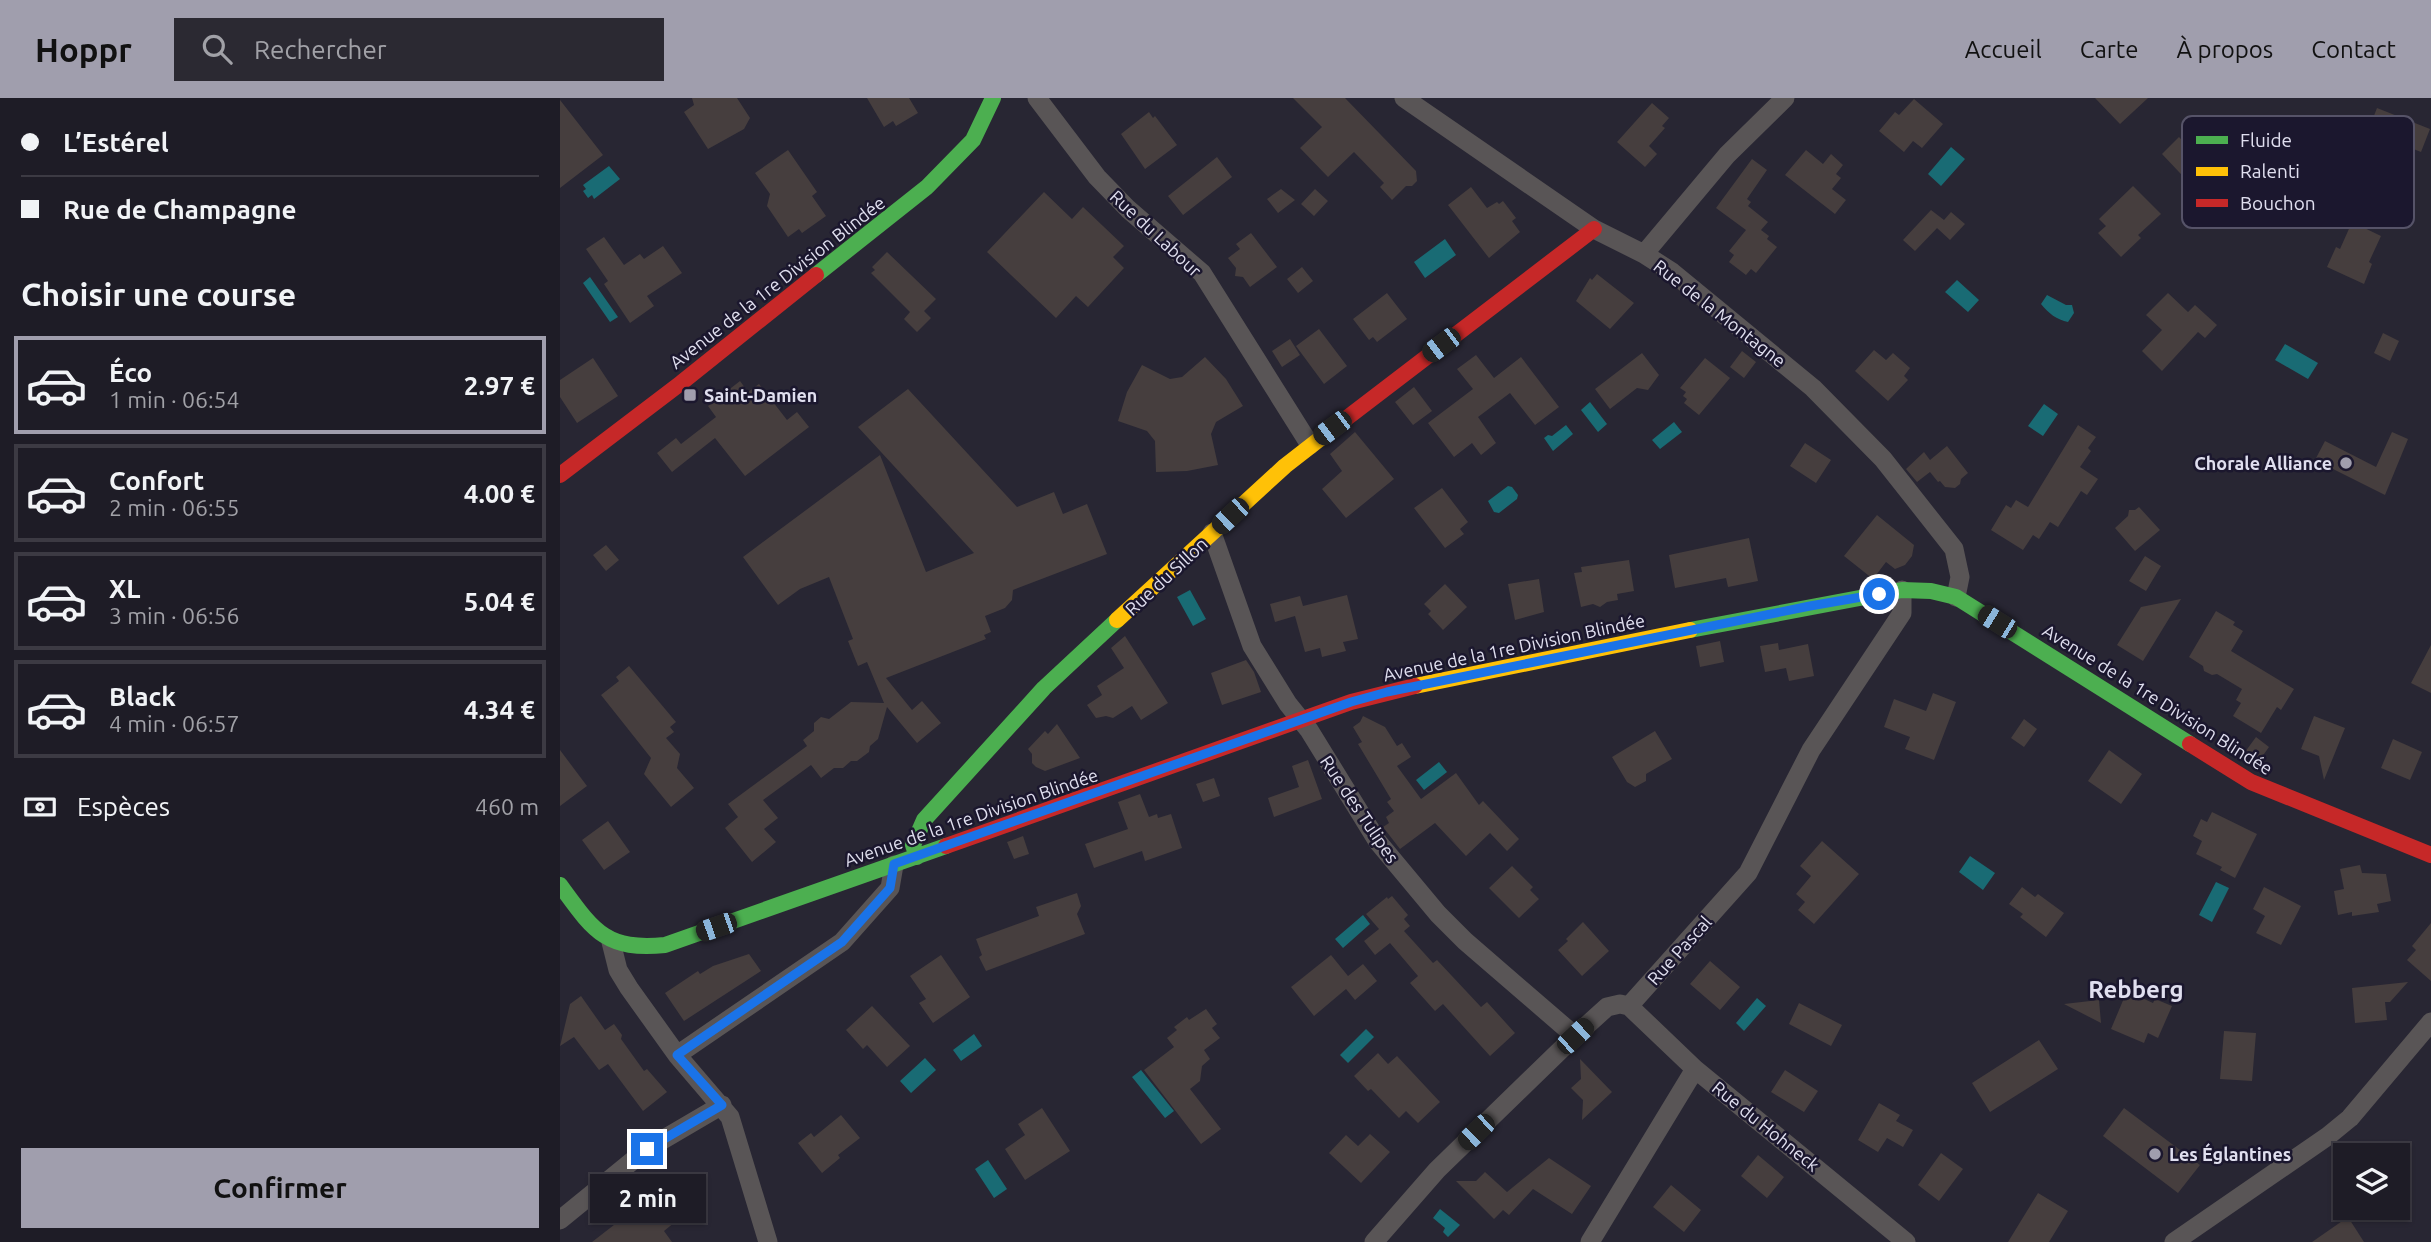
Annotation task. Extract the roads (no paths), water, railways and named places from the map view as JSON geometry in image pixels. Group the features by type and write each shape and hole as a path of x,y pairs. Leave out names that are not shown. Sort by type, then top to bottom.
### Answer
{"main road":[{"name":"Avenue de la 1re Division Blindée","path":"560,475 927,187 973,140 993,98"},
{"name":"Rue du Sillon","path":"917,857 913,845 924,820 1044,688 1310,445 1594,229"},
{"name":"Avenue de la 1re Division Blindée","path":"611,942 645,948 665,944 1387,692 1797,608 1902,590 1931,591 1956,597 2251,782 2431,855"},
{"path":"560,885 590,926 611,942"}],"street":[{"name":"Rue du Labour","path":"1037,98 1097,177 1128,209 1202,273 1310,445"},
{"name":"Rue de la Montagne","path":"1404,98 1594,229 1644,254 1708,300 1813,388 1883,459 1954,549 1959,566 1956,597"},
{"path":"1644,254 1727,155 1785,98"},
{"name":"Rue des Tulipes","path":"1212,533 1252,646 1378,842 1438,914 1465,941 1575,1036"},
{"name":"Rue Pascal","path":"1629,1006 1748,873 1811,750 1902,613 1902,590"},
{"path":"677,1055 842,942 890,888 894,864"},
{"path":"611,942 618,970 677,1055 730,1117 768,1242"},
{"path":"1374,1242 1437,1170 1575,1036 1607,1007 1620,1003 1629,1006"},
{"name":"Rue du Hohneck","path":"1629,1006 1695,1069 1906,1242"},
{"path":"2174,1242 2350,1118 2431,1022"},
{"path":"1590,1242 1695,1069"},
{"path":"560,1220 647,1149 722,1105"}],"water":[{"path":"1951,147 1965,159 1941,186 1928,174"},
{"path":"609,166 620,179 594,199 592,195 588,198 583,191 586,189 583,185"},
{"path":"1445,239 1456,255 1425,278 1414,262"},
{"path":"590,277 618,317 610,322 583,283"},
{"path":"1957,280 1979,300 1968,312 1945,292"},
{"path":"2047,295 2066,305 2072,305 2074,313 2068,322 2053,316 2041,304"},
{"path":"2285,344 2318,363 2308,379 2275,360"},
{"path":"1590,402 1607,424 1598,432 1581,410"},
{"path":"2044,404 2058,414 2043,436 2028,426"},
{"path":"1674,422 1682,432 1660,449 1652,440"},
{"path":"1566,425 1573,434 1553,451 1544,438 1552,436"},
{"path":"1508,486 1518,495 1517,499 1499,513 1494,512 1488,501"},
{"path":"1190,590 1206,619 1193,626 1177,597"},
{"path":"1439,762 1447,772 1424,790 1416,780"},
{"path":"1970,856 1995,873 1983,890 1959,872"},
{"path":"2216,882 2229,888 2212,922 2199,915"},
{"path":"1363,915 1370,924 1343,948 1335,939"},
{"path":"1757,998 1766,1006 1744,1031 1736,1023"},
{"path":"1366,1029 1374,1037 1348,1063 1340,1055"},
{"path":"974,1034 982,1046 961,1061 953,1050"},
{"path":"925,1058 936,1070 911,1093 900,1081"},
{"path":"1141,1070 1174,1111 1165,1118 1132,1077"},
{"path":"988,1160 1007,1189 994,1198 975,1169"},
{"path":"1440,1209 1460,1225 1448,1237 1443,1232 1445,1228 1433,1218"}],"place":[{"name":"Saint-Damien","path":"690,395"},
{"name":"Chorale Alliance","path":"2346,463"},
{"name":"Les Églantines","path":"2155,1154"}],"district":[{"name":"Rebberg","path":"2136,989"}]}
